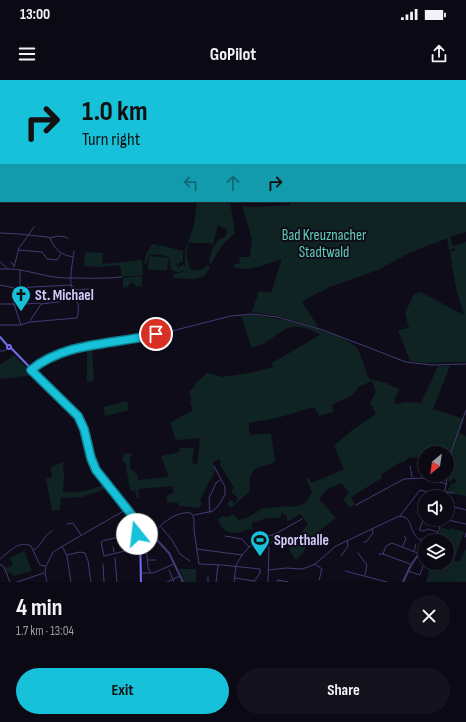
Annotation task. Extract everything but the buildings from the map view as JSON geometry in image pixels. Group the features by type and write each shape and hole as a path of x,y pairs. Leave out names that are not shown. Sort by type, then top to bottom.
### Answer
{"main road":[{"path":"0,337 78,416 84,429 91,458 96,470 127,508 135,522 140,545 140,582"}],"street":[{"path":"14,267 18,250 34,227"},
{"path":"0,233 29,234 50,238 58,236 66,237 68,239"},
{"path":"50,238 52,245 61,254 74,257"},
{"path":"18,250 42,252 47,259 56,260 61,254"},
{"path":"0,325 77,318 80,310 78,300 71,285 74,251"},
{"path":"0,262 7,268"},
{"path":"10,262 14,267"},
{"path":"0,269 14,267 44,275 72,279 122,277"},
{"path":"20,269 20,288"},
{"path":"0,285 20,288 71,285"},
{"path":"71,285 75,290 89,289"},
{"path":"14,288 14,304 21,324"},
{"path":"0,304 42,304 74,300"},
{"path":"30,322 42,304"},
{"path":"31,370 52,357 69,350 144,338 231,316 253,314 277,317 323,330 406,362 427,365 466,364"},
{"path":"0,351 4,351 9,347"},
{"path":"446,490 451,452 466,410"},
{"path":"151,534 167,520 180,514 190,513 193,516 210,513 216,508 225,495 225,489 214,466"},
{"path":"410,466 412,478"},
{"path":"356,505 398,481 412,478 427,479 447,484"},
{"path":"210,513 208,498 216,483 221,480"},
{"path":"268,570 286,568 302,569 315,564 333,548 347,540 400,516 418,493"},
{"path":"454,507 466,510"},
{"path":"47,582 45,573 46,566 52,555 62,546 127,508"},
{"path":"193,516 199,564 218,564 260,569 260,573 254,581 234,578"},
{"path":"400,516 409,521 418,538"},
{"path":"234,582 236,566 242,555 249,547 261,539 273,535 302,519"},
{"path":"454,521 466,524"},
{"path":"135,522 139,522 169,553 183,582"},
{"path":"67,524 73,523 81,535"},
{"path":"160,526 172,540 180,554 190,562"},
{"path":"421,526 419,530 422,531 428,529 438,532 440,526"},
{"path":"364,542 366,542 373,533 372,529"},
{"path":"33,550 39,546 44,537 52,531"},
{"path":"465,537 466,533"},
{"path":"134,545 128,535 102,541 104,556 129,550 129,546 146,546"},
{"path":"271,543 274,540 273,535"},
{"path":"225,536 242,539 249,547"},
{"path":"402,547 406,538 404,536"},
{"path":"120,537 122,545"},
{"path":"146,540 147,560 150,573"},
{"path":"341,556 348,546 347,540"},
{"path":"383,554 386,546 390,543 418,553"},
{"path":"0,559 20,544 28,544 31,546 40,565 46,566"},
{"path":"414,551 416,544"},
{"path":"62,546 67,555 71,582"},
{"path":"113,547 114,554"},
{"path":"268,582 269,547"},
{"path":"197,550 242,555"},
{"path":"67,555 80,552 85,553 88,561 91,582"},
{"path":"358,553 367,565 364,576"},
{"path":"379,554 383,554 411,565"},
{"path":"403,582 408,570 418,555"},
{"path":"115,558 117,582"},
{"path":"147,560 156,560"},
{"path":"0,564 4,567 10,582"},
{"path":"102,564 104,582"},
{"path":"140,573 153,573 175,564"},
{"path":"216,582 218,564"},
{"path":"315,564 322,569 319,580"},
{"path":"169,570 174,582"},
{"path":"408,570 420,574 421,570"},
{"path":"345,571 387,582"},
{"path":"17,582 45,573"},
{"path":"168,582 180,576"},
{"path":"208,577 208,582"},
{"path":"277,582 278,580 288,582"}],"green space":[{"path":"197,202 230,202 235,233 223,244 211,264 209,262 214,246 218,240 225,237 227,232 226,229 218,225 213,244 211,245 210,243 188,243 194,224"},
{"name":"Bad Kreuznacher Stadtwald","path":"291,202 466,202 466,232 450,237 453,246 466,242 466,362 426,363 410,361 398,330 409,328 405,313 414,294 420,292 464,315 456,288 450,252 456,250 453,248 452,250 449,250 447,238 409,253 380,269 330,287 304,300 302,302 319,328 278,316 252,312 259,291 271,293 282,259 265,265 246,269 234,267 234,264 240,264 239,257 250,257 252,239 242,206 252,207 290,205"},
{"path":"152,244 158,245 156,249 160,249 157,248 160,245 183,251 183,262 180,262 179,266 177,263 176,264 179,268 180,266 183,266 183,263 185,268 185,250 188,244 186,255 190,269 200,270 207,265 210,267 204,276 200,278 173,278 174,274 182,272 185,269 179,272 173,271 171,269 169,257 157,254 149,255 146,264 144,263 146,254"},
{"path":"85,252 102,253 102,267 84,266"},
{"path":"149,256 169,258 167,271 148,269"},
{"path":"142,260 143,275 122,277 120,265 102,267 103,264"},
{"path":"142,276 142,286 136,287 133,283 129,284 128,287 123,288 123,278"},
{"path":"255,315 278,319 308,326 349,341 358,350 369,379 387,383 399,389 396,397 394,398 396,404 406,402 421,403 438,366 450,366 433,409 464,419 459,433 466,436 466,496 454,494 454,490 447,490 451,483 454,484 456,481 454,478 454,446 418,446 418,457 409,458 404,462 399,463 381,475 382,478 351,497 355,504 350,508 343,499 349,493 341,483 326,490 319,499 336,518 313,536 315,540 313,543 307,542 304,552 296,560 291,554 289,547 308,524 300,514 287,522 287,516 282,513 280,518 267,518 251,523 253,529 236,533 222,528 218,520 222,516 228,517 234,514 238,520 247,518 261,509 287,506 295,507 306,503 312,492 306,478 307,477 312,483 344,469 334,446 351,431 376,414 370,403 376,392 372,381 358,387 353,395 332,405 333,412 319,416 314,407 277,418 249,423 249,431 251,435 271,433 275,462 255,469 250,475 250,491 231,508 227,504 230,500 235,503 238,498 231,492 234,488 220,465 221,461 218,459 213,463 215,471 200,500 202,503 199,508 179,506 178,503 167,502 167,495 174,493 172,486 138,489 139,498 137,499 135,490 131,491 129,486 126,464 123,462 123,454 132,453 130,457 130,468 138,476 139,480 169,477 161,456 180,452 179,448 194,448 192,463 197,464 200,438 176,440 170,423 193,410 189,392 207,373 222,377 250,373 273,367 272,363 320,335 305,328 293,327 284,330 264,343 252,348 241,316"},
{"path":"92,348 94,381 87,382 87,349"},
{"path":"14,355 32,375 0,379 0,365"},
{"path":"127,401 129,410 105,416 103,407"},
{"path":"63,462 63,492 83,491 103,485 107,488 83,497 61,498 60,510 52,511 46,479 52,477 51,467"},
{"path":"441,527 464,532 454,560 454,534 439,534"},
{"path":"466,549 466,582 426,582 429,570 454,570 454,560 459,562"},
{"path":"24,551 32,571 13,576 12,573 8,573 5,568 13,565 10,558"},
{"path":"179,569 196,569 196,582 185,582"}],"place":[{"name":"St. Michael","path":"21,312"},
{"name":"Sporthalle","path":"260,557"}],"route":[{"path":"137,534 131,514 94,467 80,419 31,370 37,365 61,352 144,338 156,334"}]}
